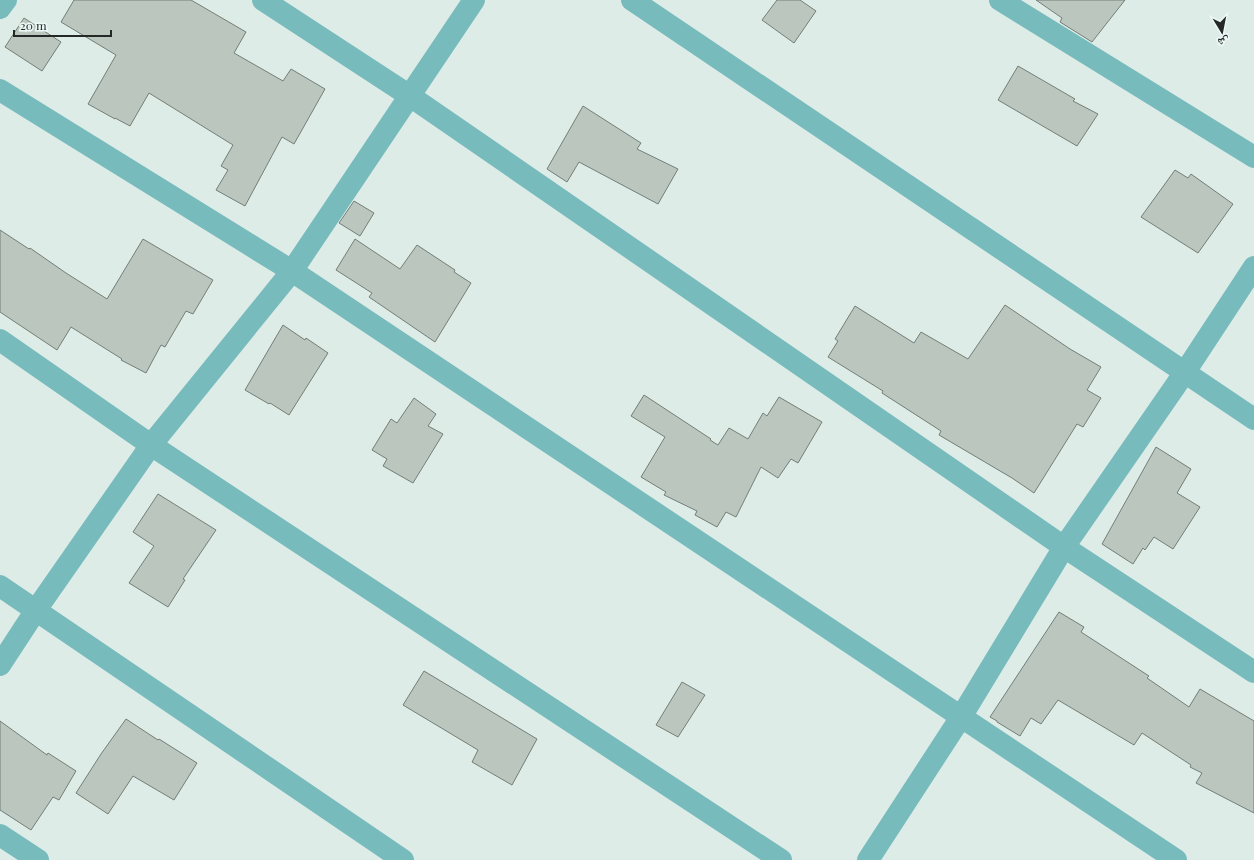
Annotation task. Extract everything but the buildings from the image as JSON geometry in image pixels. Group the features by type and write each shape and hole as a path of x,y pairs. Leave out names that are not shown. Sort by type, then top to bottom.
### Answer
{"street":[{"path":"0,8 6,0"},
{"path":"263,0 410,96 1064,547 1254,672"},
{"path":"0,665 36,610 151,446 292,271 474,0"},
{"path":"632,0 1254,419"},
{"path":"1000,0 1254,157"},
{"path":"0,90 292,271 1176,860"},
{"path":"868,860 960,717 1064,547 1185,372 1254,267"},
{"path":"0,340 151,446 781,860"},
{"path":"0,586 403,860"},
{"path":"0,835 38,860"}]}
